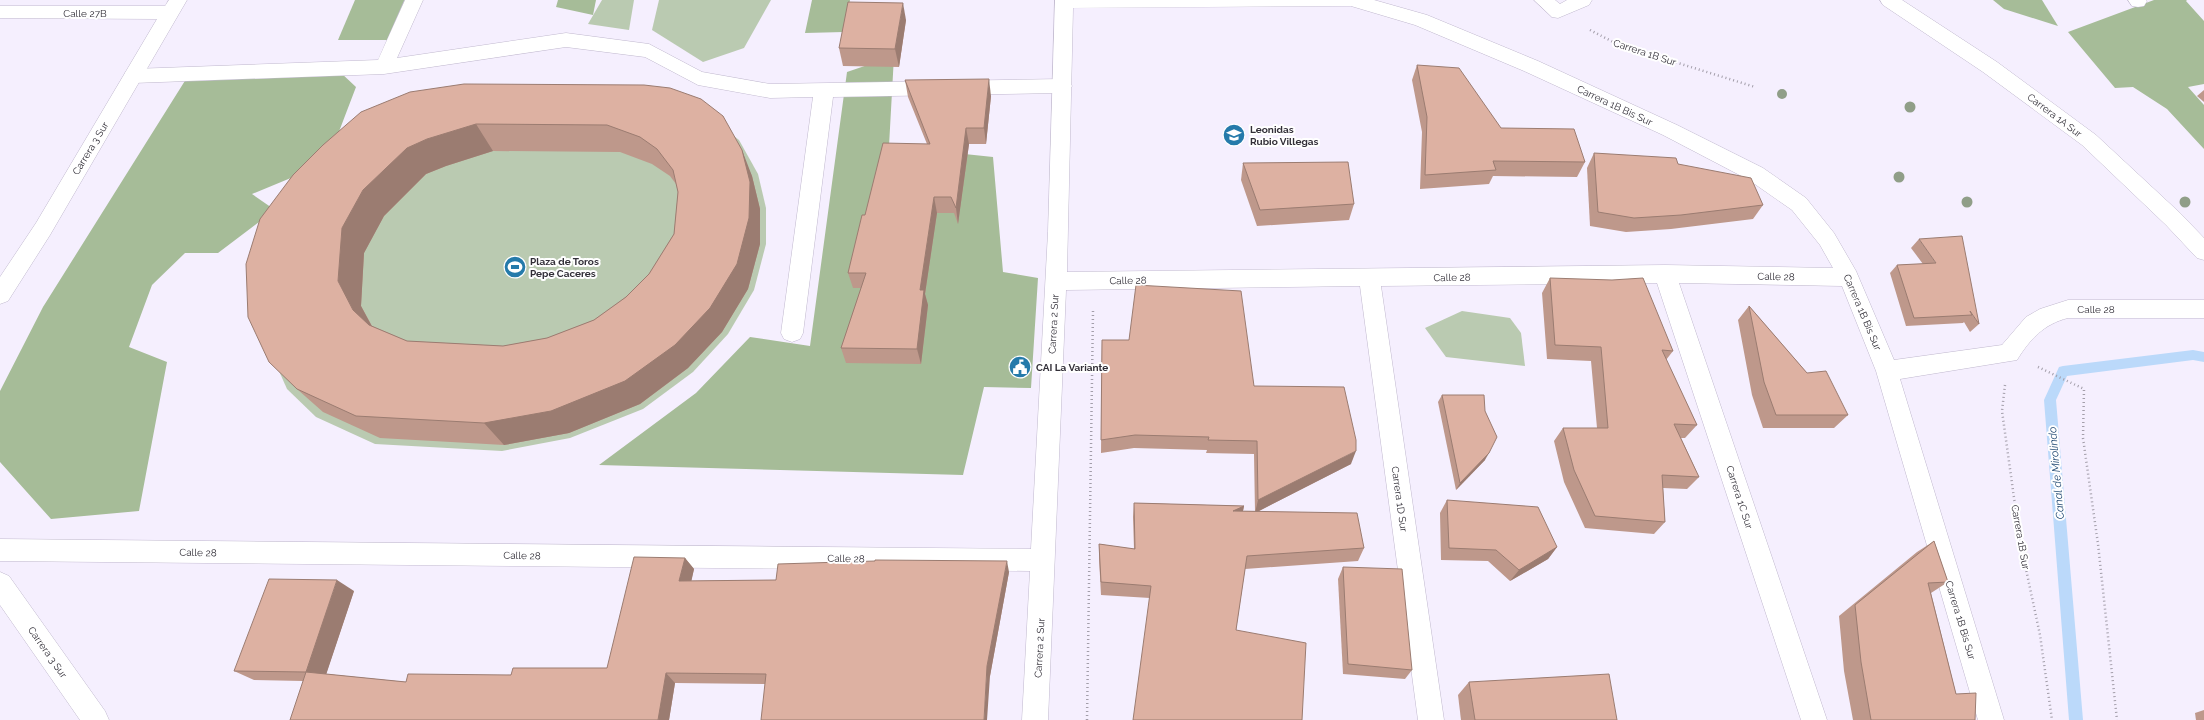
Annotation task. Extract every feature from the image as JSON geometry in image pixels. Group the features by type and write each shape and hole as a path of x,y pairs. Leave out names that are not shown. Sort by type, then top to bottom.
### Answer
{"street":[{"path":"384,67 414,0"},
{"path":"1064,1 1351,0"},
{"name":"Carrera 1B Bis Sur","path":"1351,0 1421,20 1531,66 1670,130 1756,174 1799,204 1827,239 1849,277 1887,371 1991,720"},
{"path":"1543,0 1558,12 1583,0"},
{"name":"Carrera 1A Sur","path":"1889,0 1990,67 2088,140 2173,219 2204,252"},
{"name":"Carrera 2 Sur","path":"1035,720 1044,560 1064,1"},
{"name":"Calle 27B","path":"0,12 174,7"},
{"name":"Carrera 3 Sur","path":"0,295 43,229 174,7"},
{"path":"133,76 384,67 566,40 649,51 698,78 770,91 1062,86"},
{"path":"792,333 824,90"},
{"name":"Calle 28","path":"1055,281 1665,274 1849,277"},
{"name":"Carrera 1C Sur","path":"1665,274 1814,720"},
{"name":"Carrera 1D Sur","path":"1369,278 1430,720"},
{"name":"Calle 28","path":"2009,353 2023,332 2048,314 2061,311 2096,309 2204,309"},
{"path":"1887,371 2009,353"},
{"name":"Calle 28","path":"0,550 1044,560"},
{"name":"Carrera 3 Sur","path":"0,584 96,720"}],"path":[{"name":"Carrera 1B Sur","path":"1558,12 1617,44 1755,87"},
{"path":"1087,720 1089,484 1094,281"},
{"name":"Carrera 1B Sur","path":"2009,353 2002,411 2020,541 2040,635 2052,720"},
{"path":"2042,369 2084,390 2083,438 2098,544 2117,720"}],"green space":[{"path":"355,0 406,0 389,40 338,40"},
{"path":"558,0 596,0 593,15 556,7"},
{"path":"602,0 634,0 629,30 588,24"},
{"path":"659,0 771,0 744,48 703,62 652,30"},
{"path":"812,0 850,0 844,32 805,33"},
{"path":"1993,0 2042,0 2058,26 2004,9"},
{"path":"2154,0 2187,0 2186,1 2204,21 2204,84 2188,87 2204,105 2204,149 2167,109 2133,87 2115,88 2068,32"},
{"path":"894,56 889,146 993,157 1003,272 1038,278 1031,388 984,387 963,475 599,465 696,393 750,337 810,346 847,72"},
{"path":"193,68 340,72 356,87 327,163 252,194 275,210 218,253 185,253 152,285 129,347 167,362 139,511 51,519 0,462 0,391 43,307"},
{"name":"Plaza de Toros Pepe Caceres","path":"717,123 739,140 758,174 766,208 766,244 754,290 728,334 693,372 643,409 570,438 502,451 375,444 316,417 287,389 267,344 340,169"},
{"path":"1462,311 1510,318 1521,333 1525,366 1446,357 1425,328"}],"building":[{"path":"848,2 903,3 895,49 839,48"},
{"path":"1417,65 1459,68 1501,128 1574,129 1585,162 1493,161 1496,170 1425,175 1427,117"},
{"path":"989,79 984,128 966,128 956,208 951,197 934,197 920,290 924,290 917,349 841,348 866,273 848,273 862,215 865,215 883,143 930,144 905,80"},
{"path":"464,84 644,85 670,88 701,99 723,116 742,150 750,182 749,218 737,264 710,308 675,345 625,381 551,411 484,423 356,416 297,389 269,362 248,317 246,264 260,219 293,175 323,145 361,112 410,92","holes":["476,124 607,125 640,137 657,149 673,170 678,192 674,234 649,274 626,297 594,320 547,338 503,346 407,341 369,325 353,310 338,281 342,228 363,190 407,148 427,139"]},
{"path":"1594,153 1676,158 1678,164 1751,178 1763,205 1681,215 1634,218 1598,212"},
{"path":"1348,162 1354,204 1260,210 1243,163"},
{"path":"1962,236 1979,324 1970,311 1972,315 1914,318 1897,265 1936,263 1919,239"},
{"path":"1550,278 1612,280 1643,278 1673,351 1662,350 1697,425 1674,424 1699,477 1662,475 1665,522 1595,516 1574,470 1563,428 1608,428 1601,347 1555,345"},
{"path":"1136,285 1241,291 1254,386 1344,387 1356,440 1356,451 1258,500 1257,441 1208,440 1209,437 1135,435 1101,440 1102,340 1129,340"},
{"path":"1749,306 1807,373 1826,371 1848,415 1776,415 1764,382"},
{"path":"1442,395 1484,395 1485,411 1497,437 1489,453 1460,483"},
{"path":"1447,500 1538,507 1557,547 1519,570 1496,550 1449,548"},
{"path":"1134,503 1244,506 1233,511 1357,513 1364,548 1247,556 1236,630 1306,643 1302,720 1133,720 1151,586 1101,582 1099,544 1135,549"},
{"path":"1934,541 1948,582 1928,583 1956,694 1976,693 1975,720 1871,720 1861,662 1855,605"},
{"path":"634,557 685,558 679,581 776,580 778,564 875,560 1007,561 987,666 984,720 761,720 766,674 666,673 658,720 290,720 306,672 406,682 408,674 511,675 513,668 607,668"},
{"path":"1343,567 1402,569 1412,670 1348,664"},
{"path":"269,579 337,580 306,672 234,671"},
{"path":"1609,674 1617,720 1475,720 1469,682"}],"waterway":[{"name":"Canal de Mirolindo","path":"2076,720 2050,400 2063,371 2193,355 2204,357"}],"place":[{"name":"Leonidas Rubio Villegas","path":"1234,135"},
{"name":"Plaza de Toros Pepe Caceres","path":"515,267"},
{"name":"CAI La Variante","path":"1020,367"}]}
